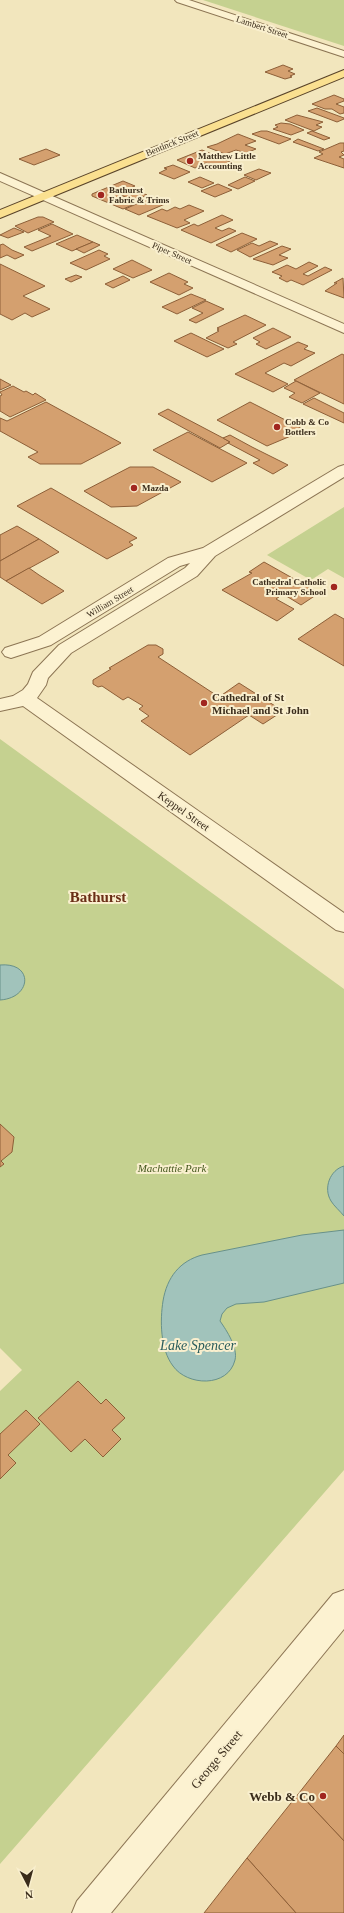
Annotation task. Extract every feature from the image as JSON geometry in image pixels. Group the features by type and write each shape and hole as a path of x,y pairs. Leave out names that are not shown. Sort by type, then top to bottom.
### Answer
{"main road":[{"name":"Bentinck Street","path":"0,214 344,73"}],"street":[{"name":"Lambert Street","path":"180,0 344,54"},
{"name":"Piper Street","path":"0,177 344,329"},
{"name":"William Street","path":"6,652 45,641 174,562 209,552 344,470"},
{"name":"William Street","path":"39,676 65,649 191,572 209,552"},
{"name":"William Street","path":"0,705 19,701 30,694 37,685 39,676 37,667 30,660 6,652"},
{"name":"Keppel Street","path":"24,698 344,924"},
{"name":"George Street","path":"89,1913 344,1605"}],"green space":[{"path":"203,0 344,0 344,46"},
{"path":"344,507 344,578 328,569 311,580 267,555"},
{"name":"Machattie Park","path":"0,739 344,989 344,1470 0,1864 0,1391 22,1370 0,1348"}],"water":[{"path":"0,965 11,966 19,969 23,974 25,981 23,987 18,993 11,998 0,1000"},
{"path":"344,1166 344,1216 331,1201 328,1185 329,1180 335,1171"},
{"name":"Lake Spencer","path":"344,1230 344,1283 264,1302 236,1304 227,1308 222,1314 220,1321 231,1340 236,1355 231,1369 224,1376 207,1381 197,1380 179,1373 173,1366 163,1343 161,1325 163,1301 171,1277 187,1261 202,1255 302,1235"}],"building":[{"path":"283,65 293,69 288,71 295,74 290,76 292,77 285,79 265,72"},
{"path":"334,95 344,99 344,101 336,104 344,107 344,113 340,114 332,109 325,109 312,104"},
{"path":"317,108 344,119 337,122 308,111"},
{"path":"297,115 323,122 316,125 322,127 314,131 285,120"},
{"path":"281,123 290,124 304,130 291,135 273,129 278,127 275,125"},
{"path":"267,131 291,139 279,144 252,134"},
{"path":"312,131 330,138 324,140 307,133"},
{"path":"238,134 256,141 245,145 256,149 246,153 236,150 225,154 207,147 217,144"},
{"path":"298,139 324,149 318,151 293,142"},
{"path":"340,143 344,143 344,151 341,152 344,155 339,157 344,159 344,168 314,158 323,154 319,152"},
{"path":"46,149 60,155 34,165 19,159"},
{"path":"202,150 233,163 219,168 206,163 195,168 177,160"},
{"path":"173,165 190,172 174,179 159,173 167,169 164,168"},
{"path":"259,169 271,173 256,180 244,175"},
{"path":"200,177 214,183 202,188 188,182"},
{"path":"245,177 255,181 238,189 228,185"},
{"path":"123,181 135,186 116,194 137,203 123,209 92,196 92,194"},
{"path":"218,184 232,190 215,197 201,191"},
{"path":"135,190 147,195 134,201 121,195"},
{"path":"150,198 165,204 139,215 125,209"},
{"path":"189,205 204,211 184,220 190,223 177,228 147,216 162,209 167,211 175,207 180,209"},
{"path":"222,215 233,220 215,228 222,231 229,228 236,231 211,243 181,230 194,224 198,226"},
{"path":"38,217 43,217 54,222 28,233 15,226"},
{"path":"52,224 73,234 32,251 24,247 51,236 38,230"},
{"path":"14,228 24,232 8,238 0,235"},
{"path":"242,233 257,239 231,252 216,245"},
{"path":"77,235 93,242 72,251 56,244"},
{"path":"270,241 278,244 250,257 237,250 252,243 259,246"},
{"path":"93,242 100,245 84,253 76,249"},
{"path":"3,244 24,255 15,259 7,255 0,258 0,245"},
{"path":"282,246 291,249 279,255 288,258 273,265 253,259"},
{"path":"99,250 108,254 104,256 110,259 86,270 70,263"},
{"path":"132,260 152,270 133,278 113,269"},
{"path":"309,262 318,266 303,274 308,276 325,267 332,270 303,285 291,280 287,282 279,278 282,276 272,272 287,265 296,269"},
{"path":"0,264 45,286 23,296 50,309 32,317 25,313 12,320 0,314"},
{"path":"169,273 188,282 184,284 193,288 179,295 150,282"},
{"path":"76,275 82,277 71,282 65,279"},
{"path":"123,276 130,280 113,288 105,284"},
{"path":"343,278 344,298 325,291 337,283 334,283"},
{"path":"191,294 206,300 177,314 162,307"},
{"path":"206,301 224,309 196,323 189,320 203,313 192,308"},
{"path":"245,315 266,325 233,342 237,344 228,348 206,338 219,331 217,328"},
{"path":"273,328 291,337 266,349 256,344 260,342 253,338"},
{"path":"191,333 224,349 207,357 174,341"},
{"path":"298,342 308,346 304,349 315,353 291,366 284,363 265,373 288,384 273,392 235,374"},
{"path":"342,354 344,355 344,404 294,380"},
{"path":"0,379 11,385 0,390"},
{"path":"296,381 320,393 302,403 289,397 295,393 284,388"},
{"path":"13,386 33,395 35,393 46,400 10,417 0,411 0,396 2,395 0,392"},
{"path":"314,398 344,413 344,423 303,404"},
{"path":"46,402 121,443 81,464 40,464 28,457 38,452 0,431 0,418 7,421"},
{"path":"250,402 305,430 267,446 217,420"},
{"path":"168,409 230,442 220,448 158,414"},
{"path":"188,432 247,463 212,482 153,450"},
{"path":"230,435 288,465 273,474 253,463 260,460 228,443 230,442 223,438"},
{"path":"130,467 153,467 181,482 137,506 111,507 84,491"},
{"path":"51,488 137,538 129,542 133,545 107,559 17,506"},
{"path":"17,526 39,539 0,561 0,535"},
{"path":"39,539 59,552 6,581 0,577 0,561"},
{"path":"264,562 319,593 301,605 283,594 276,599 294,609 277,621 222,590 252,573 249,572"},
{"path":"29,568 64,591 42,604 6,581"},
{"path":"335,614 344,619 344,666 298,639"},
{"name":"Cathedral of St Michael and St John","path":"148,645 156,645 163,649 163,654 158,657 219,697 239,683 283,711 263,724 249,715 190,755 141,721 149,716 139,709 143,706 128,697 123,700 102,686 98,687 93,684 93,680 111,669 109,668"},
{"path":"0,1124 14,1137 12,1152 1,1161 4,1164 0,1167"},
{"path":"78,1381 101,1404 106,1399 125,1418 112,1430 121,1439 103,1457 85,1439 71,1452 38,1418"},
{"path":"26,1410 40,1424 8,1455 16,1463 0,1479 0,1434"},
{"path":"344,1735 344,1754 336,1746"},
{"path":"336,1746 344,1754 344,1841 299,1793"},
{"path":"299,1793 344,1841 344,1913 296,1913 247,1858"},
{"path":"247,1858 296,1913 204,1913"}],"place":[{"name":"Matthew Little Accounting","path":"190,161"},
{"name":"Bathurst Fabric & Trims","path":"101,195"},
{"name":"Cobb & Co Bottlers","path":"277,427"},
{"name":"Mazda","path":"134,488"},
{"name":"Cathedral Catholic Primary School","path":"334,587"},
{"name":"Cathedral of St Michael and St John","path":"204,703"},
{"name":"Webb & Co","path":"323,1796"}],"district":[{"name":"Bathurst","path":"98,897"}]}
